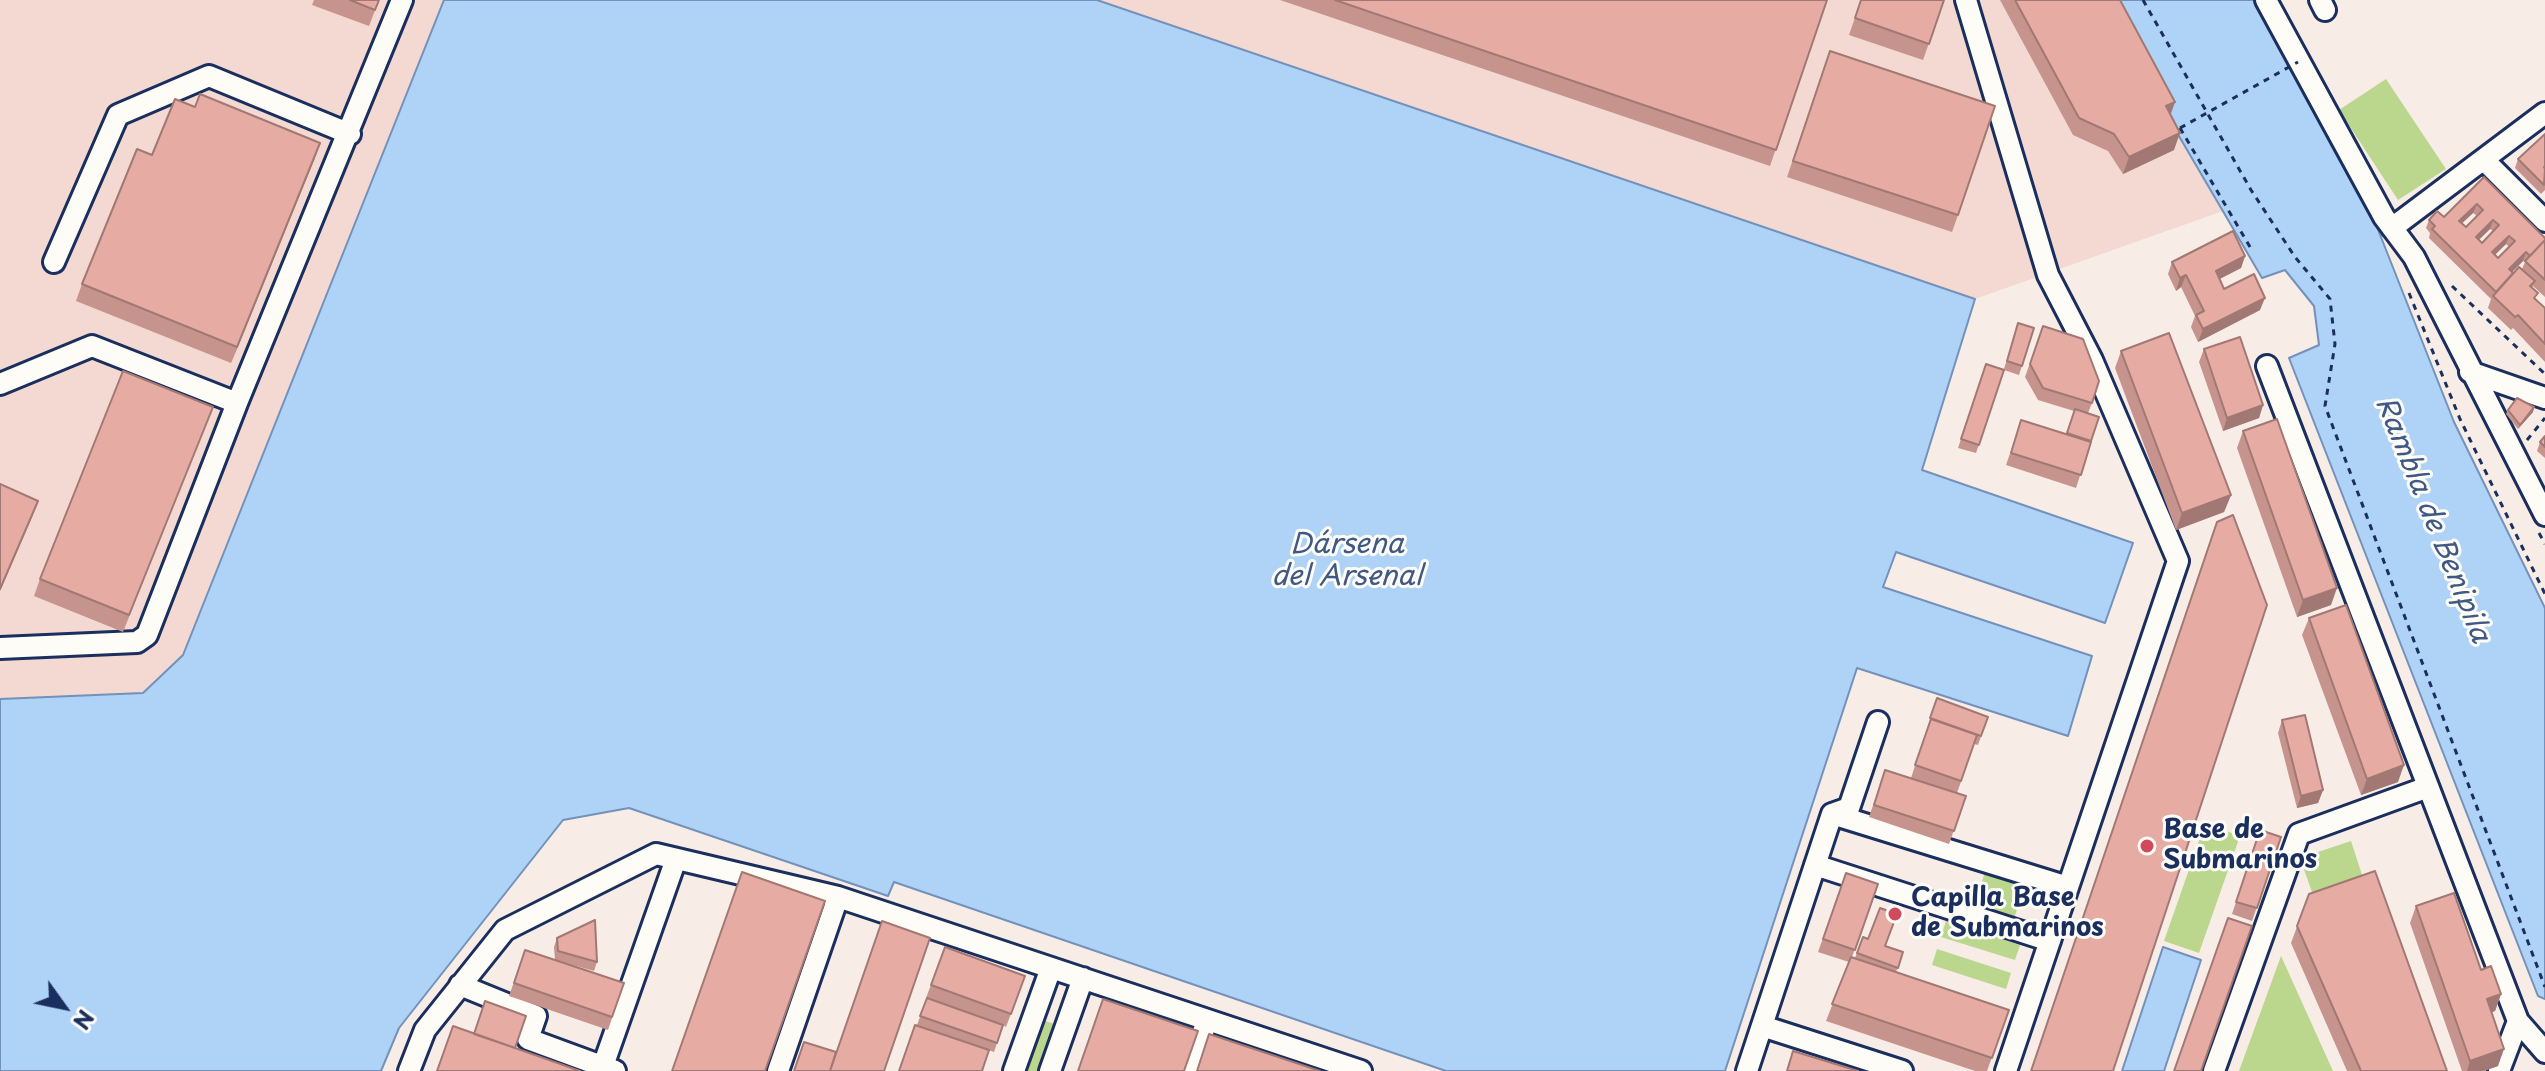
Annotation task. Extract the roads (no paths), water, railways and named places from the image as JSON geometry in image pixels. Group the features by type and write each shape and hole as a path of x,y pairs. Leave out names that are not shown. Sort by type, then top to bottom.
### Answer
{"street":[{"path":"0,648 137,642 147,635 237,403 350,134 402,0"},
{"path":"1966,0 2048,275 2092,360 2178,561 2006,1071"},
{"path":"2266,0 2392,228 2414,257 2545,515"},
{"path":"54,262 118,115 209,76 350,134"},
{"path":"2392,228 2545,113"},
{"path":"2484,160 2545,221"},
{"path":"0,384 92,346 237,403"},
{"path":"2267,366 2518,1021 2545,1052"},
{"path":"2470,372 2545,398"},
{"path":"1832,814 1849,808 1878,722"},
{"path":"2214,1071 2299,834 2428,787"},
{"path":"1832,814 2068,887"},
{"path":"1747,1071 1832,814"},
{"path":"409,1071 425,1030 505,930 656,854 838,897 1361,1071"},
{"path":"460,985 536,1016 528,1039 609,1069 676,859"},
{"path":"1815,865 2050,941"},
{"path":"778,1071 838,897"},
{"path":"1014,1071 1051,968"},
{"path":"1050,1071 1083,978"},
{"path":"1190,1071 1207,1020"},
{"path":"2499,1071 2518,1021"},
{"path":"1762,1026 1902,1071"}],"water":[{"name":"Dársena del Arsenal","path":"444,0 1097,0 1975,299 1922,470 2133,543 2105,623 1896,552 1883,587 2092,656 2068,736 1857,668 1725,1071 1446,1071 894,882 888,896 629,808 563,820 399,1028 381,1071 0,1071 0,699 143,693 183,655"},
{"name":"Rambla de Benipila","path":"2105,0 2256,0 2377,227 2454,422 2545,608 2545,999 2538,996 2289,358 2319,345 2314,306 2285,270 2262,278 2169,119"},
{"path":"2163,947 2201,960 2164,1071 2122,1071"}],"place":[{"name":"Base de Submarinos","path":"2147,846"},
{"name":"Capilla Base de Submarinos","path":"1895,914"}]}
